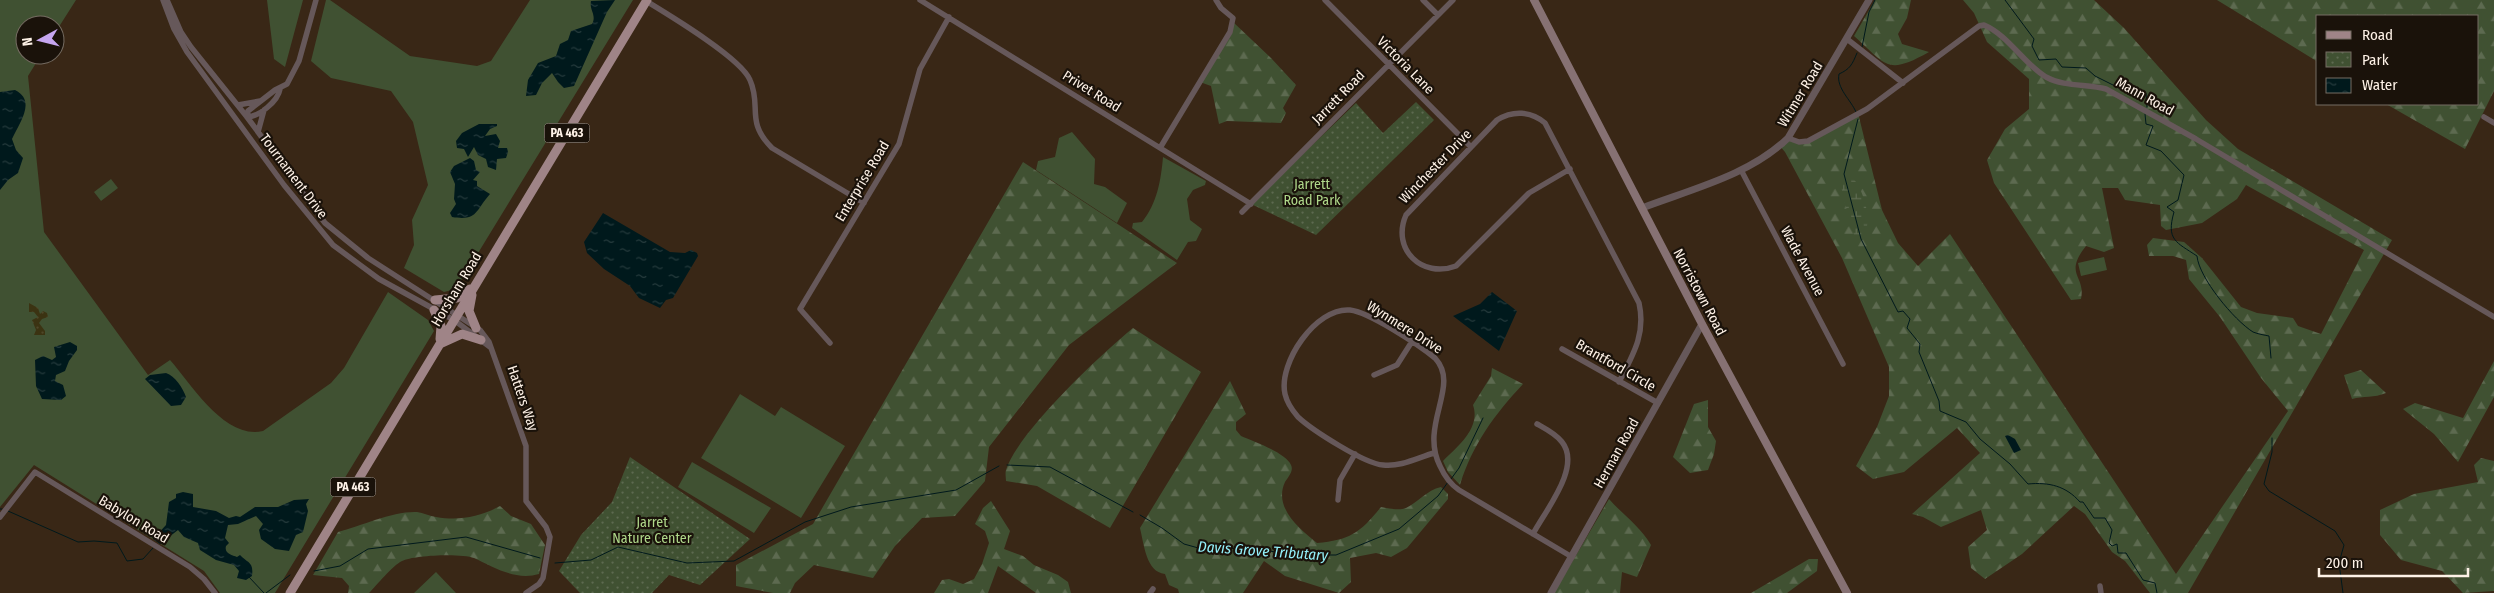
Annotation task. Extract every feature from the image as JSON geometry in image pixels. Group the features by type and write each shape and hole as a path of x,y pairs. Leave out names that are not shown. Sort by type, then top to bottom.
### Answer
{"main road":[{"name":"Norristown Road","path":"1534,0 1702,324 1847,593"},
{"name":"Horsham Road","path":"290,593 647,1"},
{"path":"435,300 457,298 475,286"},
{"path":"475,286 469,311 476,328"},
{"path":"434,310 441,326 439,344 462,334 481,340"}],"street":[{"name":"Tournament Drive","path":"163,0 174,29 187,52 322,233 354,262 434,310 455,317"},
{"name":"Tournament Drive","path":"167,0 181,32 191,47 238,105 325,223 368,258 435,300 455,317"},
{"path":"280,89 279,96 266,108 253,117 247,117 248,111 275,90 287,84 299,62 316,0"},
{"name":"Privet Road","path":"920,0 1251,204"},
{"path":"1160,148 1230,32 1233,18 1221,8 1216,0"},
{"name":"Victoria Lane","path":"1325,0 1470,146"},
{"path":"1423,0 1438,15"},
{"name":"Jarrett Road","path":"1242,212 1453,0"},
{"name":"Witmer Road","path":"1642,208 1741,170 1766,157 1788,138 1868,0"},
{"path":"647,1 687,26 742,68 752,88 755,121 763,139 772,148 864,203"},
{"name":"Enterprise Road","path":"830,343 800,309 899,144 920,69 949,17"},
{"name":"Mann Road","path":"1788,138 1799,142 1818,136 1867,109 1979,26 1989,27 2043,75 2060,83 2090,85 2106,89 2204,144 2494,317"},
{"path":"1847,39 1903,83"},
{"path":"238,105 262,101"},
{"path":"258,132 261,117 266,108"},
{"name":"Winchester Drive","path":"1570,169 1530,193 1456,266 1441,270 1425,267 1410,257 1401,235 1406,215 1470,146 1502,117 1517,113 1532,115 1545,123 1570,169 1634,291 1640,308 1642,321 1638,347 1619,382"},
{"path":"2484,117 2494,123"},
{"name":"Wade Avenue","path":"1741,170 1843,364"},
{"name":"Wynmere Drive","path":"1434,453 1390,465 1375,464 1355,454 1304,421 1291,409 1284,388 1288,366 1311,328 1322,318 1339,311 1351,310 1366,314 1436,358 1442,366 1446,379 1434,423 1434,453 1449,481 1458,490 1572,557"},
{"path":"455,317 490,347"},
{"name":"Hatters Way","path":"455,317 476,328 486,338 490,347 526,446 526,501 546,527 550,537 543,578 539,584 526,593"},
{"name":"Herman Road","path":"1551,593 1702,324"},
{"path":"1374,375 1397,365 1411,343"},
{"name":"Brantford Circle","path":"1562,348 1658,403"},
{"path":"1533,534 1566,476 1569,462 1567,450 1561,440 1536,424"},
{"path":"1338,500 1340,480 1355,454"},
{"name":"Babylon Road","path":"0,517 34,472 195,570 215,593"}],"green space":[{"path":"0,0 76,0 65,17 65,15 15,15 15,65 35,65 28,76 44,232 148,375 170,360 199,396 223,419 249,432 263,431 331,383 344,368 388,292 428,320 434,331 275,593 220,593 204,571 34,465 0,507"},
{"path":"267,0 303,0 285,67 274,59"},
{"path":"326,0 330,0 410,56 477,66 491,61 530,0 633,0 456,289 444,292 404,268 414,245 412,220 428,185 413,122 391,91 331,78 311,61"},
{"path":"1875,0 1911,0 1907,18 1898,34 1902,44 1929,52 1904,64 1888,64 1854,36"},
{"path":"1963,0 2094,0 2124,28 2206,120 2238,149 2392,240 2188,593 2150,593 2125,561 2112,552 2085,514 2074,506 2022,554 1985,579 1971,568 1968,547 1987,530 1981,510 1941,527 1923,517 1912,514 1980,453 1957,428 1904,472 1873,479 1856,466 1877,427 1889,396 1889,367 1842,258 1785,152 1779,145 1788,138 1808,141 1858,113 1882,210 1898,243 1918,266 1950,234 2176,574 2288,411 2261,378 2220,317 2189,279 2186,260 2173,256 2149,256 2147,245 2153,238 2184,242 2202,258 2241,307 2257,313 2293,318 2298,326 2321,334 2364,250 2246,185 2237,199 2202,223 2166,230 2161,226 2160,205 2125,200 2118,188 2102,188 2114,248 2104,252 2086,246 2076,263 2082,291 2081,299 2071,300 1994,183 1987,160 2005,129 2029,109 2029,79 1987,42 1974,13"},
{"path":"2217,0 2494,0 2494,91 2465,149 2388,105 2479,105 2479,15 2316,15 2316,61"},
{"path":"1233,22 1296,85 1283,108 1286,113 1281,123 1227,121 1219,124 1211,86 1200,82"},
{"name":"Jarrett Road Park","path":"1416,102 1434,120 1316,235 1251,204 1356,103 1383,133"},
{"path":"1072,132 1095,159 1094,184 1105,187 1127,203 1117,223 1036,170 1038,161 1055,157 1059,138"},
{"path":"1163,157 1206,181 1205,185 1193,190 1187,199 1190,220 1202,229 1196,241 1188,242 1177,260 1132,228 1133,223 1142,222 1155,200"},
{"path":"1023,162 1177,263 1069,345 989,447 985,481 955,516 922,518 895,546 873,578 814,565 795,583 790,593 773,593 736,586 736,565 813,524"},
{"path":"1843,174 1851,176 1864,198 1867,224 1863,240 1856,239 1854,235 1841,185 1840,178"},
{"path":"111,179 118,188 101,201 94,192"},
{"path":"2104,257 2107,270 2081,276 2078,263"},
{"path":"1133,328 1201,372 1110,528 1037,486 1006,481 1006,471 1026,435 1043,415 1082,374"},
{"path":"2494,361 2494,397 2458,462 2434,434 2403,409 2415,403 2463,418"},
{"path":"1492,368 1523,384 1485,431 1471,457 1460,485 1448,472 1443,461 1461,443 1471,429 1475,413 1473,405 1491,376"},
{"path":"2361,370 2386,393 2352,399 2344,375"},
{"path":"1230,381 1246,414 1236,422 1236,430 1241,436 1283,456 1291,465 1292,469 1282,492 1285,509 1296,524 1317,543 1338,540 1354,534 1381,507 1406,508 1431,491 1441,487 1448,494 1448,499 1407,548 1391,557 1376,553 1350,558 1351,582 1339,593 1285,576 1264,561 1243,593 1179,593 1178,589 1169,585 1165,574 1159,572 1150,563 1140,528"},
{"path":"740,394 775,416 781,407 845,446 801,518 701,458"},
{"path":"1708,400 1708,427 1716,441 1714,454 1708,470 1690,473 1673,457 1694,404"},
{"name":"Jarret Nature Center","path":"630,457 750,539 700,585 669,575 652,593 580,593 559,571 581,535 612,502"},
{"path":"2481,458 2494,461 2494,591 2463,593 2442,571 2401,560 2380,535 2380,510 2414,494 2478,482 2474,465"},
{"path":"692,462 771,508 754,533 678,487"},
{"path":"1609,499 1637,526 1651,545 1637,577 1622,572 1620,593 1554,593"},
{"path":"991,501 1010,531 1004,549 1023,556 1034,565 1058,575 1068,582 1071,593 1036,593 998,566 988,593 934,593 942,580 949,579 963,584 974,579 982,564 989,543 985,531 975,524 983,508"},
{"path":"500,506 511,516 531,524 545,545 539,574 522,576 505,572 468,556 449,555 416,557 402,561 389,571 369,593 348,593 349,586 342,578 313,575 338,532 377,519 408,512 417,512 436,517 461,518 485,513"},
{"path":"1809,559 1818,559 1817,571 1787,593 1751,593"},
{"path":"436,572 456,593 414,593"}],"sand":[{"path":"29,303 38,308 40,314 43,311 47,313 48,317 42,319 39,323 45,331 45,335 34,335 36,330 32,320 38,317 34,312 29,312"}],"water":[{"path":"615,0 607,12 574,86 564,88 552,73 542,83 536,95 526,96 528,80 538,63 556,56 560,44 568,40 571,31 592,24 594,18 591,1"},
{"path":"15,90 25,100 26,106 12,139 16,150 23,158 18,173 8,180 0,190 0,92"},
{"path":"479,124 497,124 485,136 496,134 500,141 498,148 507,148 506,158 497,159 496,170 488,167 486,159 478,155 474,147 468,157 464,149 457,148 456,141 462,133"},
{"path":"470,158 474,161 476,170 480,172 473,180 477,181 477,186 490,194 471,216 452,217 450,213 456,204 454,199 455,184 450,172 454,166"},
{"path":"603,213 670,252 685,253 691,250 697,253 698,256 673,298 666,300 660,308 639,298 630,286 604,269 587,253 584,242"},
{"path":"1492,292 1517,311 1499,351 1453,316 1480,304"},
{"path":"70,342 77,346 77,350 65,371 56,375 55,381 63,385 66,396 61,400 42,399 36,386 35,360 43,356 52,360 56,357 54,347"},
{"path":"166,373 181,386 185,394 186,397 181,405 171,406 145,379 150,375"},
{"path":"2008,435 2015,439 2021,450 2014,453 2005,436"},
{"path":"183,492 193,494 193,507 216,511 229,518 240,517 255,507 278,507 294,500 309,499 306,504 308,511 303,532 296,535 289,551 275,549 261,539 259,530 263,524 256,516 238,524 228,525 225,538 229,543 226,546 226,551 237,557 240,555 252,568 252,576 246,580 237,578 239,571 234,565 216,560 200,550 198,543 184,537 178,530 160,544 153,539 166,525 169,502 176,498 176,494"}],"waterway":[{"path":"1862,47 1869,12 1875,0"},
{"path":"2005,0 2034,39 2032,46 2039,60 2056,59 2062,67 2086,68 2095,76 2129,93 2146,93 2147,107"},
{"path":"1856,112 1842,89 1839,74 1850,66 1857,53"},
{"path":"2145,114 2146,124 2153,126 2146,145 2161,151 2184,175 2178,200 2167,207 2174,212 2171,229 2172,235 2178,243 2197,256 2204,275 2227,308 2253,332 2269,336 2271,358"},
{"path":"1858,119 1844,174 1861,239 1898,312 1903,311 1910,319 1907,328 1920,344 1919,352 1939,401 1940,411 1966,422 1980,439 2010,464 2028,484 2057,486 2069,492 2080,502 2083,502 2094,518 2105,518 2112,530 2109,543 2112,546 2117,544 2118,553 2126,553 2143,580 2155,583 2157,593"},
{"name":"Davis Grove Tributary","path":"1451,479 1459,468 1483,418"},
{"path":"2272,438 2272,452 2264,484 2269,491 2335,531 2344,545 2339,563 2343,593"},
{"name":"Davis Grove Tributary","path":"1007,465 1050,467 1133,512"},
{"name":"Davis Grove Tributary","path":"555,563 591,560 618,547 687,563 734,561 805,522 851,507 956,490 999,466"},
{"name":"Davis Grove Tributary","path":"1140,515 1184,544 1202,549 1249,548 1296,555 1336,555 1399,529 1438,496 1448,482"},
{"name":"Davis Grove Tributary","path":"8,511 78,542 117,543 127,561 143,559 153,548"},
{"name":"Davis Grove Tributary","path":"314,571 340,566 368,549 466,537 540,558"},
{"name":"Davis Grove Tributary","path":"266,593 290,575"},
{"name":"Davis Grove Tributary","path":"249,577 264,593"}]}
